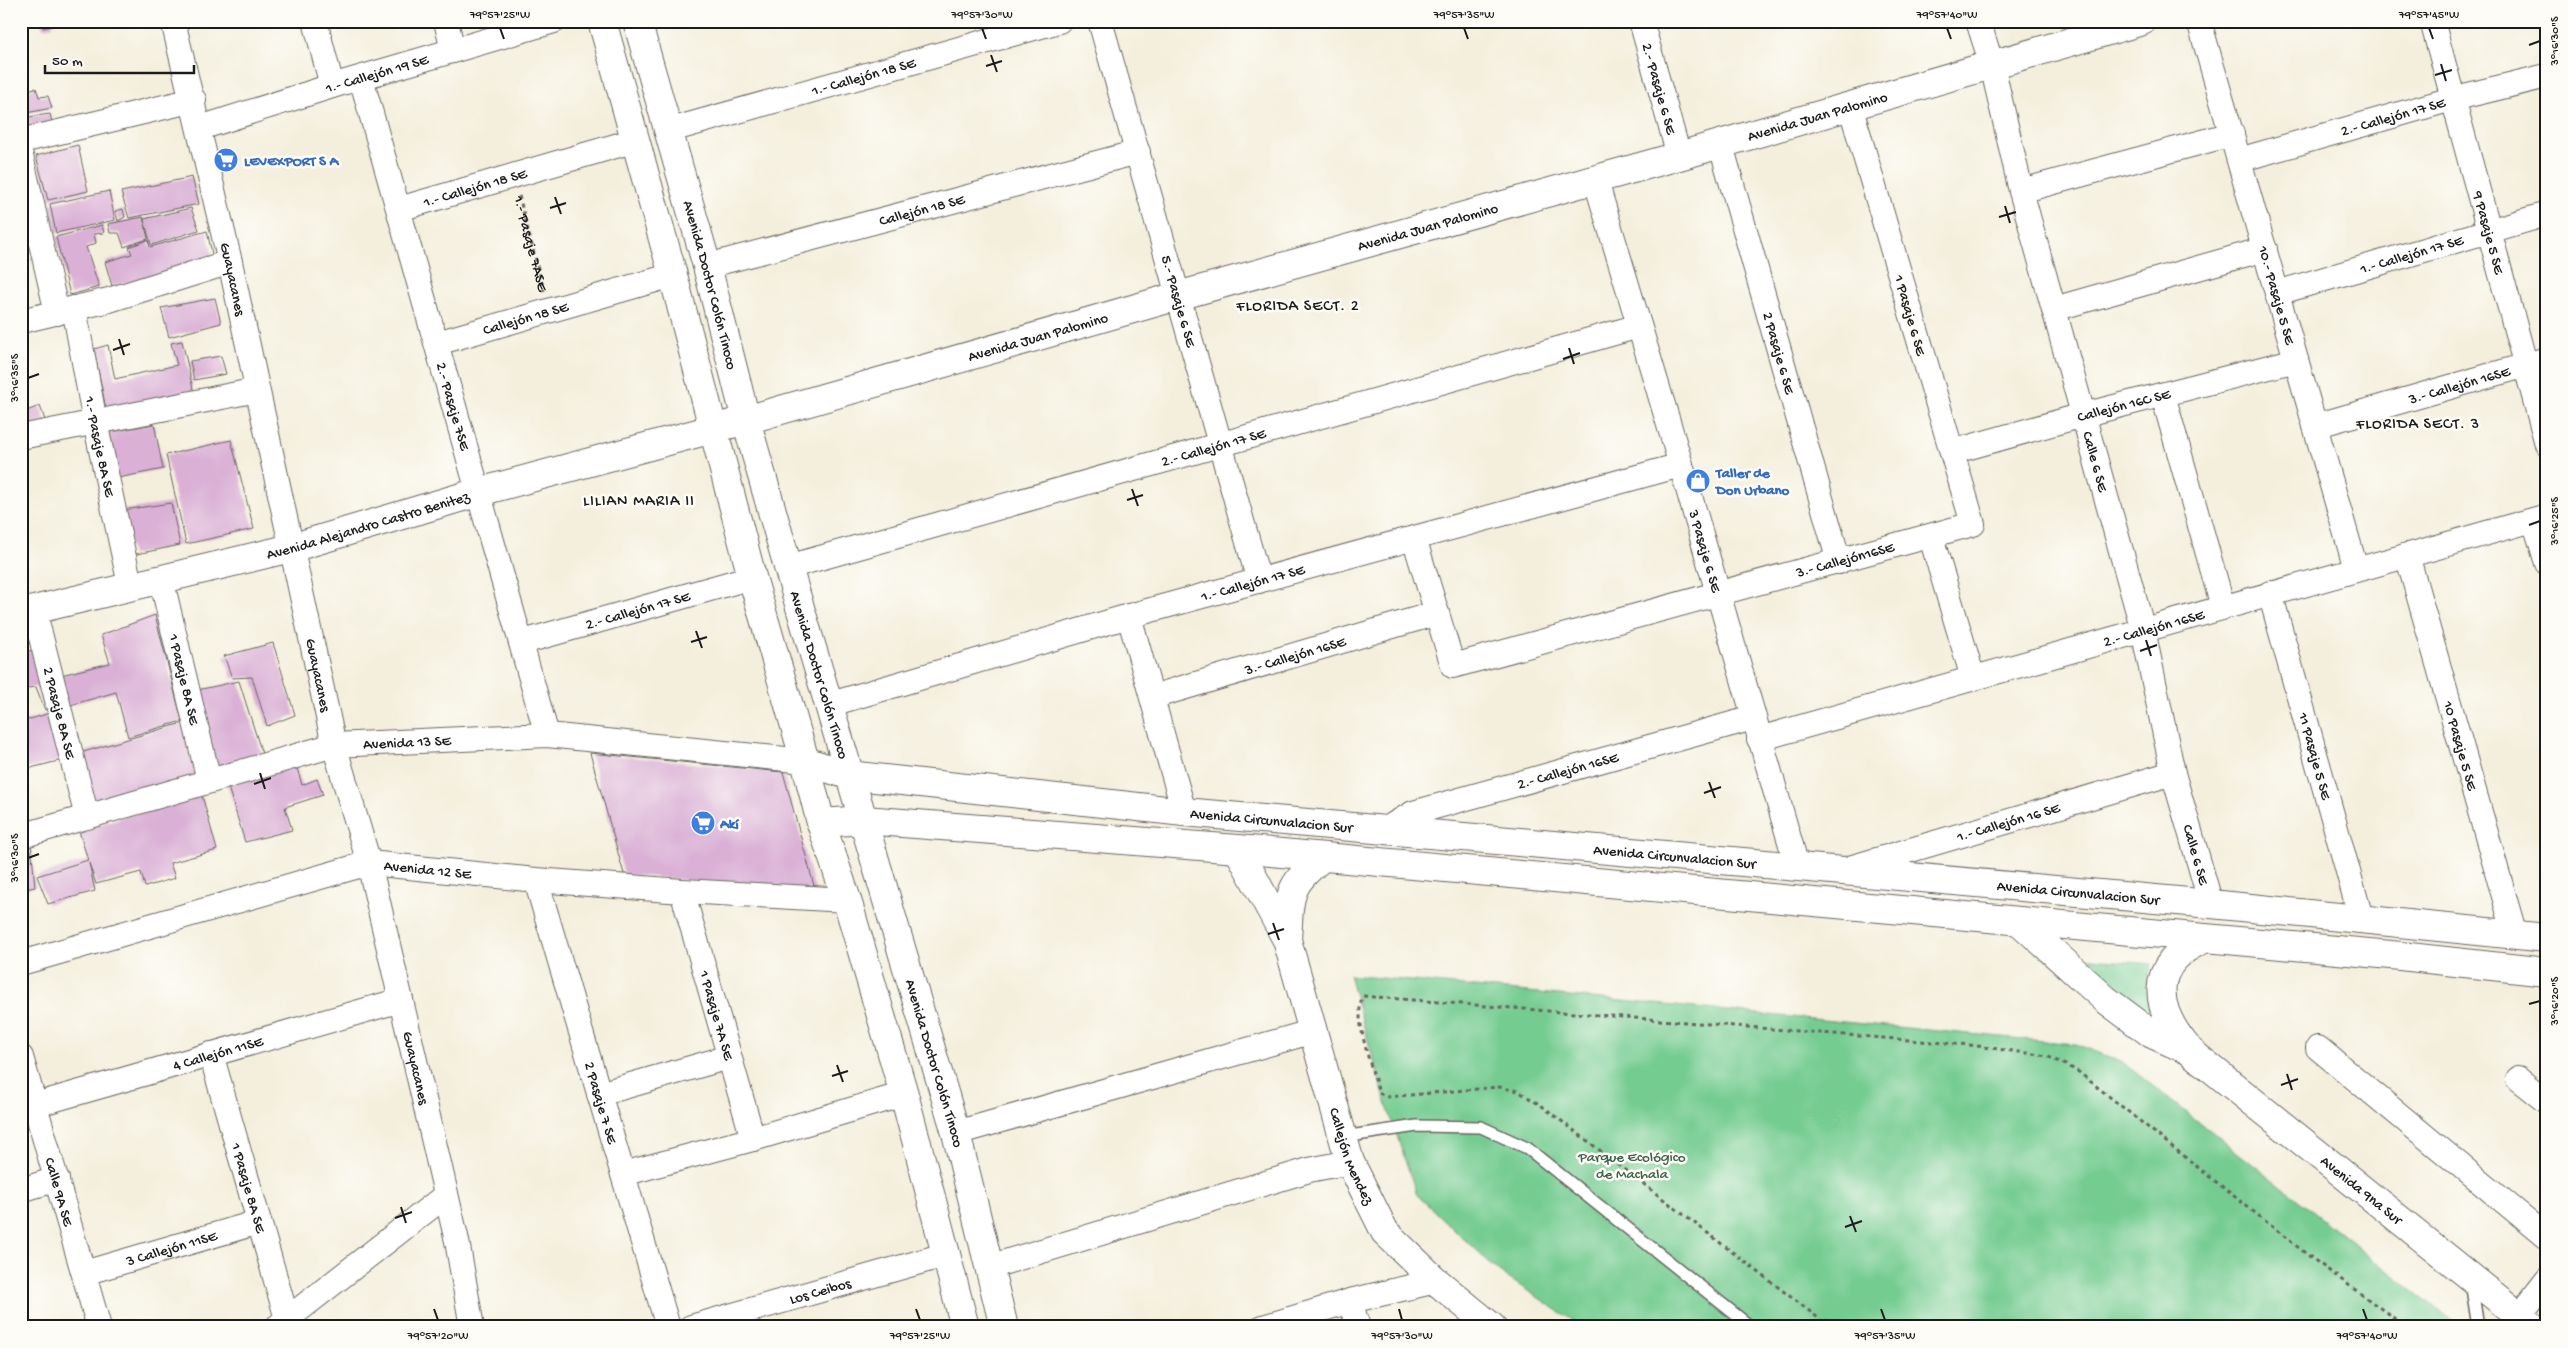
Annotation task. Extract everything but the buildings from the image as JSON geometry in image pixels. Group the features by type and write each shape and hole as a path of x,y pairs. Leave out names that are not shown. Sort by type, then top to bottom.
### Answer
{"main road":[{"path":"602,21 673,275 752,577 821,823 847,900 904,1094 948,1254 965,1327"},
{"name":"Avenida Doctor Colón Tinoco","path":"637,21 788,567 848,775 864,820 956,1134 1004,1327"},
{"name":"Avenida Juan Palomino","path":"712,429 1595,178 1679,156 1720,142 2142,21"},
{"name":"Avenida Alejandro Castro Benitez","path":"28,611 130,585 291,548 480,492 712,429"},
{"name":"Avenida Circunvalacion Sur","path":"805,761 848,775 1184,812 1843,870 2361,918 2532,936"},
{"path":"821,823 864,820 1238,849 2540,972 2532,936"},
{"path":"1364,861 1374,829"},
{"name":"Callejón Mendez","path":"1238,849 1287,940 1346,1150 1385,1232 1436,1281 1492,1327"},
{"name":"Callejón Mendez","path":"1287,940 1290,902 1295,883 1323,857"},
{"path":"1905,911 1908,876"},
{"name":"Avenida 9na Sur","path":"2020,922 2105,1000 2152,1034 2191,1052"},
{"name":"Avenida 9na Sur","path":"2204,939 2186,946 2174,957 2166,971 2162,986 2165,1016 2174,1033 2191,1052 2526,1321"}],"street":[{"name":"Guayacanes","path":"173,21 194,100 334,745 369,863 457,1241 472,1327"},
{"path":"315,21 332,86"},
{"path":"446,21 453,51"},
{"name":"1.- Callejón 19 SE","path":"200,128 332,86 554,21"},
{"name":"1.- Callejón 18 SE","path":"667,131 1059,21"},
{"name":"5.- Pasaje 6 SE","path":"1100,21 1259,581"},
{"name":"2.- Pasaje 6 SE","path":"1641,21 1679,156"},
{"name":"Calle 6 SE","path":"1978,21 1992,65 2021,192 2143,630 2173,773 2211,904"},
{"name":"10.- Pasaje 5 SE","path":"2200,21 2356,570"},
{"name":"9 Pasaje 5 SE","path":"2432,21 2488,230 2536,362 2547,444"},
{"name":"2.- Callejón 17 SE","path":"2239,160 2452,99 2547,76"},
{"name":"2.- Pasaje 7SE","path":"361,78 523,642 547,735"},
{"path":"21,141 194,100"},
{"name":"1 Pasaje 6 SE","path":"1850,105 1973,524"},
{"path":"2021,192 2232,134"},
{"name":"1.- Callejón 18 SE","path":"399,209 636,140"},
{"name":"2 Pasaje 6 SE","path":"1720,142 1839,562"},
{"name":"Callejón 18 SE","path":"706,266 1138,152"},
{"name":"1.- Pasaje 8A SE","path":"21,156 95,422 130,585"},
{"name":"3 Pasaje 6 SE","path":"1595,178 1681,465 1797,866"},
{"name":"1.- Callejón 17 SE","path":"2277,293 2547,214"},
{"path":"2054,309 2265,250"},
{"path":"21,321 230,262"},
{"name":"Callejón 18 SE","path":"437,344 673,275"},
{"name":"2.- Callejón 17 SE","path":"788,567 1639,326"},
{"name":"Callejón 16C SE","path":"1952,452 2083,415 2296,360"},
{"name":"3.- Callejón 16SE","path":"2315,426 2536,362"},
{"path":"21,437 257,390"},
{"path":"2163,395 2223,607"},
{"name":"1.- Callejón 17 SE","path":"828,705 1129,616 1681,465"},
{"path":"2540,518 2547,563"},
{"name":"2.- Callejón 16SE","path":"1374,829 1414,813 1756,728 1973,678 2540,518"},
{"name":"3.- Callejón16SE","path":"1718,593 1839,562 1973,524"},
{"path":"1931,537 1973,678"},
{"path":"1414,538 1453,666 1718,593"},
{"name":"10 Pasaje 5 SE","path":"2407,555 2532,936"},
{"name":"2.- Callejón 17 SE","path":"523,642 752,577"},
{"name":"1 Pasaje 8A SE","path":"162,578 210,781"},
{"name":"11 Pasaje 5 SE","path":"2270,593 2361,918"},
{"name":"2 Pasaje 8A SE","path":"28,611 87,817"},
{"name":"3.- Callejón 16SE","path":"1152,697 1437,613"},
{"path":"1129,616 1184,812"},
{"name":"Avenida 13 SE","path":"21,836 202,781 210,781 334,745 547,735 805,761"},
{"name":"1.- Callejón 16 SE","path":"1843,870 2173,773"},
{"name":"Avenida 12 SE","path":"21,963 369,863 536,880 682,892 847,900"},
{"name":"2 Pasaje 7 SE","path":"536,880 668,1327"},
{"name":"1 Pasaje 7A SE","path":"682,892 753,1139"},
{"name":"4 Callejón 11SE","path":"35,1105 401,1000"},
{"path":"956,1134 1314,1031"},
{"path":"2318,1048 2547,1237"},
{"name":"1 Pasaje 8A SE","path":"212,1054 259,1222 282,1323"},
{"name":"Calle 9A SE","path":"21,1057 100,1327"},
{"path":"599,1094 729,1057"},
{"path":"2518,1079 2547,1102"},
{"path":"623,1174 753,1139 904,1094"},
{"path":"989,1267 1309,1170 1346,1150"},
{"path":"21,1190 57,1179"},
{"path":"282,1323 446,1195"},
{"name":"3 Callejón 11SE","path":"84,1273 259,1222"},
{"name":"Los Ceibos","path":"691,1327 948,1254"},
{"path":"2526,1321 2547,1280"},
{"path":"1263,1327 1350,1301 1436,1281"},
{"path":"1350,1301 1358,1327"}],"lane":[{"path":"1346,1150 1416,1126 1481,1127 1489,1130 1527,1148 1751,1327"},
{"path":"2470,1276 2478,1327"}],"path":[{"name":"1.- Pasaje 7ASE","path":"513,176 550,311"},
{"path":"1830,1327 1542,1106 1518,1091 1499,1088 1388,1097 1379,1093 1360,1024 1360,1001 1363,996 1950,1044 2048,1056 2076,1070 2309,1256 2406,1327"}],"green space":[{"path":"2081,958 2152,964 2145,985 2150,1007 2143,1013"},
{"name":"Parque Ecológico de Machala","path":"1349,975 2075,1044 2121,1061 2460,1327 1583,1327 1499,1272 1417,1195 1386,1103"}],"place":[{"name":"LEVEXPORT S A","path":"226,160"},
{"name":"Taller de Don Urbano","path":"1698,481"},
{"name":"Akí","path":"703,823"}],"district":[{"name":"FLORIDA SECT. 2","path":"1298,304"},
{"name":"FLORIDA SECT. 3","path":"2418,422"},
{"name":"LILIAN MARIA II","path":"639,499"}]}
